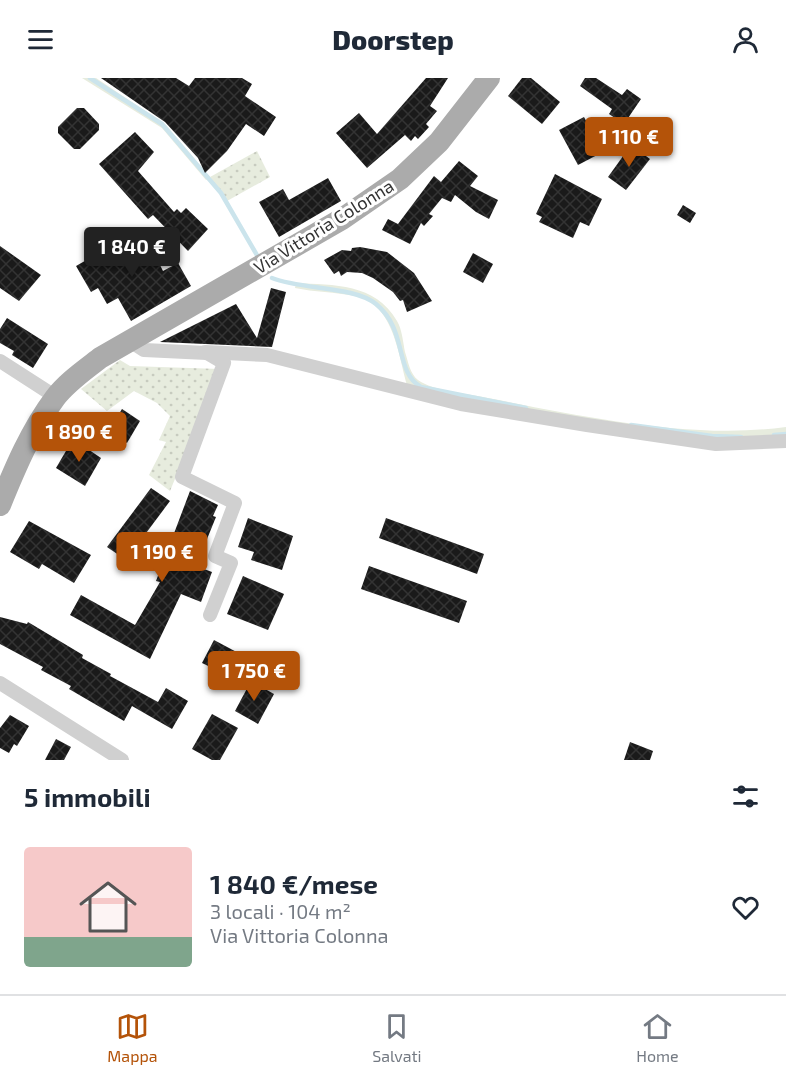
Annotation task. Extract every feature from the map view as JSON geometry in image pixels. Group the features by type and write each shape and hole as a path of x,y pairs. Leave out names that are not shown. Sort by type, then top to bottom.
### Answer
{"main road":[{"name":"Via Vittoria Colonna","path":"0,505 31,435 56,397 100,358 342,219 400,179 439,141 489,78"}],"street":[{"path":"130,340 144,350 267,356 461,404 598,427 716,444 786,441"},
{"path":"206,353 224,363 182,477 235,503 214,556 231,563 210,615"},
{"path":"0,361 56,397"},
{"path":"0,683 122,760"}],"shaded area":[{"path":"82,78 96,78 166,125 210,177 206,180 162,128"},
{"path":"257,151 270,177 227,201 210,177"},
{"path":"296,283 353,288 377,299 399,324 413,374 418,380 433,387 598,419 636,424 712,430 786,427 786,438 733,441 640,430 408,388 393,333 379,309 355,296 295,288"},
{"path":"120,360 130,366 220,369 170,491 149,475 166,442 159,440 170,416 157,403 134,391 107,411 81,389"}],"building":[{"path":"101,78 176,78 189,86 195,78 242,78 252,84 245,96 276,117 264,136 246,124 227,151 205,173 198,158 165,122"},
{"path":"426,78 448,78 430,106 437,111 426,124 429,127 418,139 415,136 411,141 405,135 367,168 336,133 359,113 377,134"},
{"path":"522,78 531,78 560,102 542,124 508,96"},
{"path":"585,78 596,78 622,95 627,89 641,99 624,124 609,114 612,109 580,86"},
{"path":"77,108 84,108 99,124 99,130 80,149 74,149 58,133 58,127"},
{"path":"584,117 603,152 578,165 559,130"},
{"path":"135,132 154,152 138,171 174,212 177,209 181,213 186,208 208,229 188,251 153,215 148,219 99,164"},
{"path":"631,145 650,159 626,190 608,177"},
{"path":"459,161 478,176 470,186 498,200 489,219 455,195 451,202 442,198 429,214 433,216 424,226 421,223 410,244 382,230 388,219 398,224 434,176 441,182"},
{"path":"555,174 602,199 589,226 580,222 573,238 539,222 542,217 536,214"},
{"path":"328,178 341,201 279,237 259,202 283,189 289,200"},
{"path":"683,205 696,213 690,223 677,215"},
{"path":"132,234 148,262 156,257 163,271 178,263 191,286 131,321 118,298 107,304 98,288 91,292 76,266"},
{"path":"0,246 41,275 19,301 0,288"},
{"path":"360,247 387,252 414,273 432,301 407,312 403,300 400,301 393,292 373,278 362,273 347,272 341,276 339,271 334,274 324,260 342,250 351,251 352,248"},
{"path":"473,253 493,264 483,283 463,272"},
{"path":"271,288 286,292 272,347 160,342 236,304 257,338"},
{"path":"7,318 48,344 33,368 12,355 14,351 0,343 0,329"},
{"path":"122,409 140,421 127,443 108,432"},
{"path":"73,439 101,458 85,486 56,468"},
{"path":"151,488 170,501 126,560 107,547"},
{"path":"190,491 218,505 213,516 216,517 196,566 212,572 201,602 181,594 150,659 70,615 81,595 135,625 160,582 156,581"},
{"path":"248,518 293,536 282,570 251,560 254,552 238,547"},
{"path":"386,518 484,554 477,574 379,538"},
{"path":"29,521 91,555 74,583 42,564 39,569 10,552"},
{"path":"369,566 467,601 459,623 361,589"},
{"path":"243,576 284,594 268,630 227,614"},
{"path":"0,617 27,624 28,622 83,655 82,658 111,674 110,676 158,702 166,688 188,701 172,729 132,706 124,721 69,689 71,686 41,670 43,667 0,644"},
{"path":"214,640 244,656 233,678 202,663"},
{"path":"251,681 274,694 258,724 235,711"},
{"path":"212,714 238,728 220,760 212,760 192,749"},
{"path":"10,715 29,726 17,746 14,744 9,753 0,748 0,728"},
{"path":"56,739 71,747 64,760 45,760"},
{"path":"630,742 653,751 650,760 624,760"}],"waterway":[{"path":"90,78 162,124 221,193 258,257"},
{"path":"272,278 298,285 355,294 376,304 393,326 407,371 421,387 526,408"},
{"path":"631,425 712,436 741,437"},
{"path":"774,435 786,434"}]}
